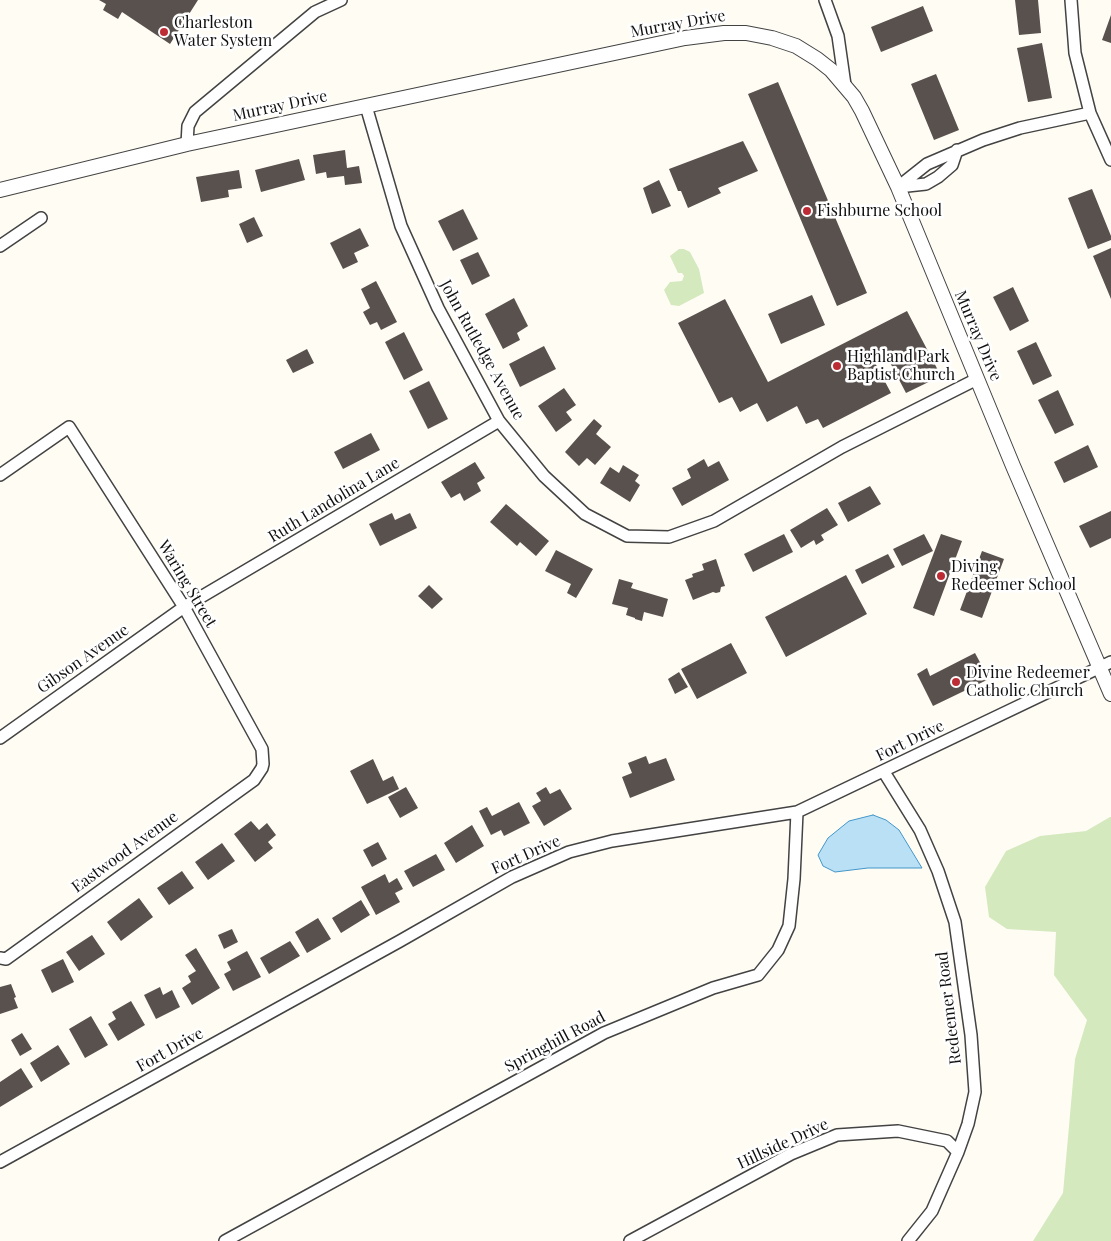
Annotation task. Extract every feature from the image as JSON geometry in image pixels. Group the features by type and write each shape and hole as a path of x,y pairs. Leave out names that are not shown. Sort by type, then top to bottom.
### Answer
{"street":[{"path":"187,144 188,126 195,112 315,12 341,0"},
{"path":"825,0 838,36 844,85"},
{"path":"1071,0 1075,52 1090,113 1111,160"},
{"name":"Murray Drive","path":"0,190 187,144 685,38 724,33 746,33 784,41 808,53 837,76 862,111 898,188 977,379 1105,664 1111,694"},
{"name":"John Rutledge Avenue","path":"366,106 401,226 438,308 500,421 544,476 585,514 627,536 669,537 714,521 842,447 977,379"},
{"path":"898,188 926,164 957,150 1002,133 1090,113"},
{"path":"898,188 926,184 938,177 952,165 957,150"},
{"path":"0,246 41,218"},
{"name":"Ruth Landolina Lane","path":"184,607 500,421"},
{"name":"Waring Street","path":"0,475 69,427 184,607 262,750 263,764"},
{"name":"Gibson Avenue","path":"0,738 184,607"},
{"name":"Fort Drive","path":"0,1162 400,942 512,876 569,852 612,841 797,812 884,772 1105,664"},
{"name":"Eastwood Avenue","path":"0,958 6,959 254,780 263,764"},
{"name":"Redeemer Road","path":"884,772 920,830 938,871 955,922 971,1035 975,1092 968,1124 958,1152 932,1211 908,1241"},
{"name":"Springhill Road","path":"225,1241 604,1033 712,988 758,975 778,950 789,926 794,879 797,812"},
{"name":"Hillside Drive","path":"630,1241 791,1154 837,1135 898,1131 947,1141 958,1152"}],"green space":[{"path":"679,249 690,252 699,269 704,293 679,306 671,305 664,290 670,282 682,281 684,276 682,273 678,273 670,256"},
{"path":"1110,817 1111,1241 1033,1241 1063,1193 1075,1059 1087,1020 1054,975 1056,932 1007,929 989,917 985,887 1006,851 1040,836 1086,831"}],"water":[{"path":"873,815 886,820 899,830 922,868 868,868 835,872 823,866 818,855 828,838 849,821"}],"building":[{"name":"Charleston Water System","path":"99,0 198,0 170,44 122,12 118,19 103,10 106,4"},
{"path":"1015,0 1038,0 1041,33 1019,35"},
{"path":"923,6 933,31 881,52 871,27"},
{"path":"1111,15 1111,43 1102,40"},
{"path":"1042,43 1052,98 1028,102 1017,48"},
{"path":"936,74 959,130 934,140 911,84"},
{"path":"778,82 867,293 837,306 748,94"},
{"path":"743,141 758,171 718,188 721,193 688,208 681,191 678,191 669,169"},
{"path":"345,150 347,168 359,166 362,183 345,185 344,176 327,178 326,172 316,174 313,155"},
{"path":"299,159 305,180 261,192 255,170"},
{"path":"239,170 242,188 228,190 229,197 201,202 196,177"},
{"path":"659,180 671,206 652,214 643,188"},
{"path":"1092,189 1111,240 1088,249 1068,198"},
{"path":"463,209 478,239 453,251 438,221"},
{"path":"254,217 263,236 247,243 239,224"},
{"path":"360,228 369,246 354,253 358,262 343,269 330,243"},
{"path":"1111,248 1111,299 1093,256"},
{"path":"478,252 490,276 472,285 460,260"},
{"path":"376,281 397,322 381,330 377,322 370,325 363,312 370,308 361,289"},
{"path":"1013,287 1029,321 1010,331 993,297"},
{"path":"812,295 825,325 781,344 768,314"},
{"path":"514,298 528,326 517,333 520,340 503,349 485,314"},
{"name":"Highland Park Baptist Church","path":"725,299 768,382 907,311 941,376 906,393 884,351 872,357 891,393 823,428 818,419 806,424 797,406 767,422 757,403 740,412 732,397 719,403 678,323"},
{"path":"404,332 423,370 404,380 385,342"},
{"path":"1036,342 1052,376 1033,385 1017,351"},
{"path":"544,346 556,369 520,387 509,364"},
{"path":"307,349 314,363 293,373 286,360"},
{"path":"429,381 448,419 428,429 409,391"},
{"path":"564,388 576,405 566,412 572,420 556,432 538,406"},
{"path":"1058,390 1074,425 1055,434 1038,400"},
{"path":"594,419 602,426 596,434 611,447 595,465 587,458 579,466 565,452"},
{"path":"371,433 380,450 343,469 334,452"},
{"path":"1088,445 1098,467 1064,483 1054,462"},
{"path":"704,459 708,467 719,461 729,480 682,506 672,488 691,478 687,469"},
{"path":"475,462 485,478 477,483 481,491 464,501 460,493 451,498 441,482"},
{"path":"623,465 639,475 635,481 640,485 630,502 600,483 610,467 619,473"},
{"path":"870,486 881,504 848,522 838,503"},
{"path":"506,504 549,541 536,556 520,542 517,546 490,522"},
{"path":"827,508 838,525 821,535 824,540 816,545 814,540 801,548 790,530"},
{"path":"1111,511 1111,538 1090,548 1079,526"},
{"path":"392,513 395,520 410,513 417,528 380,546 369,524"},
{"path":"784,534 793,552 753,572 744,554"},
{"path":"924,534 933,551 902,566 893,549"},
{"path":"941,534 962,541 934,616 913,608"},
{"path":"556,550 593,569 576,598 567,593 571,584 545,571"},
{"path":"982,551 1004,559 982,618 960,610"},
{"path":"888,554 895,567 862,584 855,570"},
{"path":"716,559 725,586 721,587 720,592 713,592 693,600 685,580 693,577 692,574 704,570 702,564"},
{"path":"846,575 867,614 786,657 765,617"},
{"path":"619,579 633,583 631,588 668,599 663,617 644,612 642,621 626,615 628,608 612,604"},
{"path":"429,585 443,599 432,609 418,596"},
{"path":"731,643 747,673 697,699 681,669"},
{"path":"975,653 989,679 933,706 917,674 927,668 930,676"},
{"path":"679,672 688,687 675,694 668,679"},
{"path":"646,756 649,764 666,758 675,780 630,798 622,777 632,773 628,763"},
{"path":"373,759 383,781 393,776 399,789 367,804 350,771"},
{"path":"406,787 418,808 400,818 388,797"},
{"path":"546,787 550,794 560,789 572,809 544,826 532,806 541,801 536,793"},
{"path":"519,802 530,823 504,836 501,830 491,835 479,811 487,807 492,816"},
{"path":"251,821 259,830 267,823 276,835 268,842 273,848 255,862 234,834"},
{"path":"472,825 484,846 456,863 444,843"},
{"path":"378,842 387,859 372,867 363,850"},
{"path":"222,843 235,861 208,880 195,862"},
{"path":"436,854 445,870 413,887 404,871"},
{"path":"182,871 194,888 169,905 157,888"},
{"path":"385,874 389,883 397,878 403,889 395,893 400,902 376,915 361,887"},
{"path":"139,898 153,917 121,941 107,922"},
{"path":"361,900 370,915 341,933 332,918"},
{"path":"318,918 331,939 307,953 295,932"},
{"path":"232,929 238,942 224,949 218,935"},
{"path":"92,935 105,954 79,971 66,952"},
{"path":"290,941 300,956 269,974 260,958"},
{"path":"196,948 220,988 192,1005 182,988 191,982 188,976 196,971 185,955"},
{"path":"247,951 261,977 233,991 224,974 231,970 227,962"},
{"path":"63,959 74,982 52,993 41,970"},
{"path":"11,984 18,1008 0,1014 0,987"},
{"path":"160,987 163,995 172,990 180,1007 156,1019 144,995"},
{"path":"131,1001 145,1025 118,1041 108,1024 116,1019 112,1012"},
{"path":"91,1016 108,1045 85,1058 69,1029"},
{"path":"22,1033 32,1049 20,1056 11,1040"},
{"path":"58,1045 70,1064 41,1082 30,1063"},
{"path":"21,1068 33,1087 0,1107 0,1082"}],"place":[{"name":"Charleston Water System","path":"164,32"},
{"name":"Fishburne School","path":"807,211"},
{"name":"Highland Park Baptist Church","path":"837,366"},
{"name":"Diving Redeemer School","path":"941,576"},
{"name":"Divine Redeemer Catholic Church","path":"956,682"}]}
